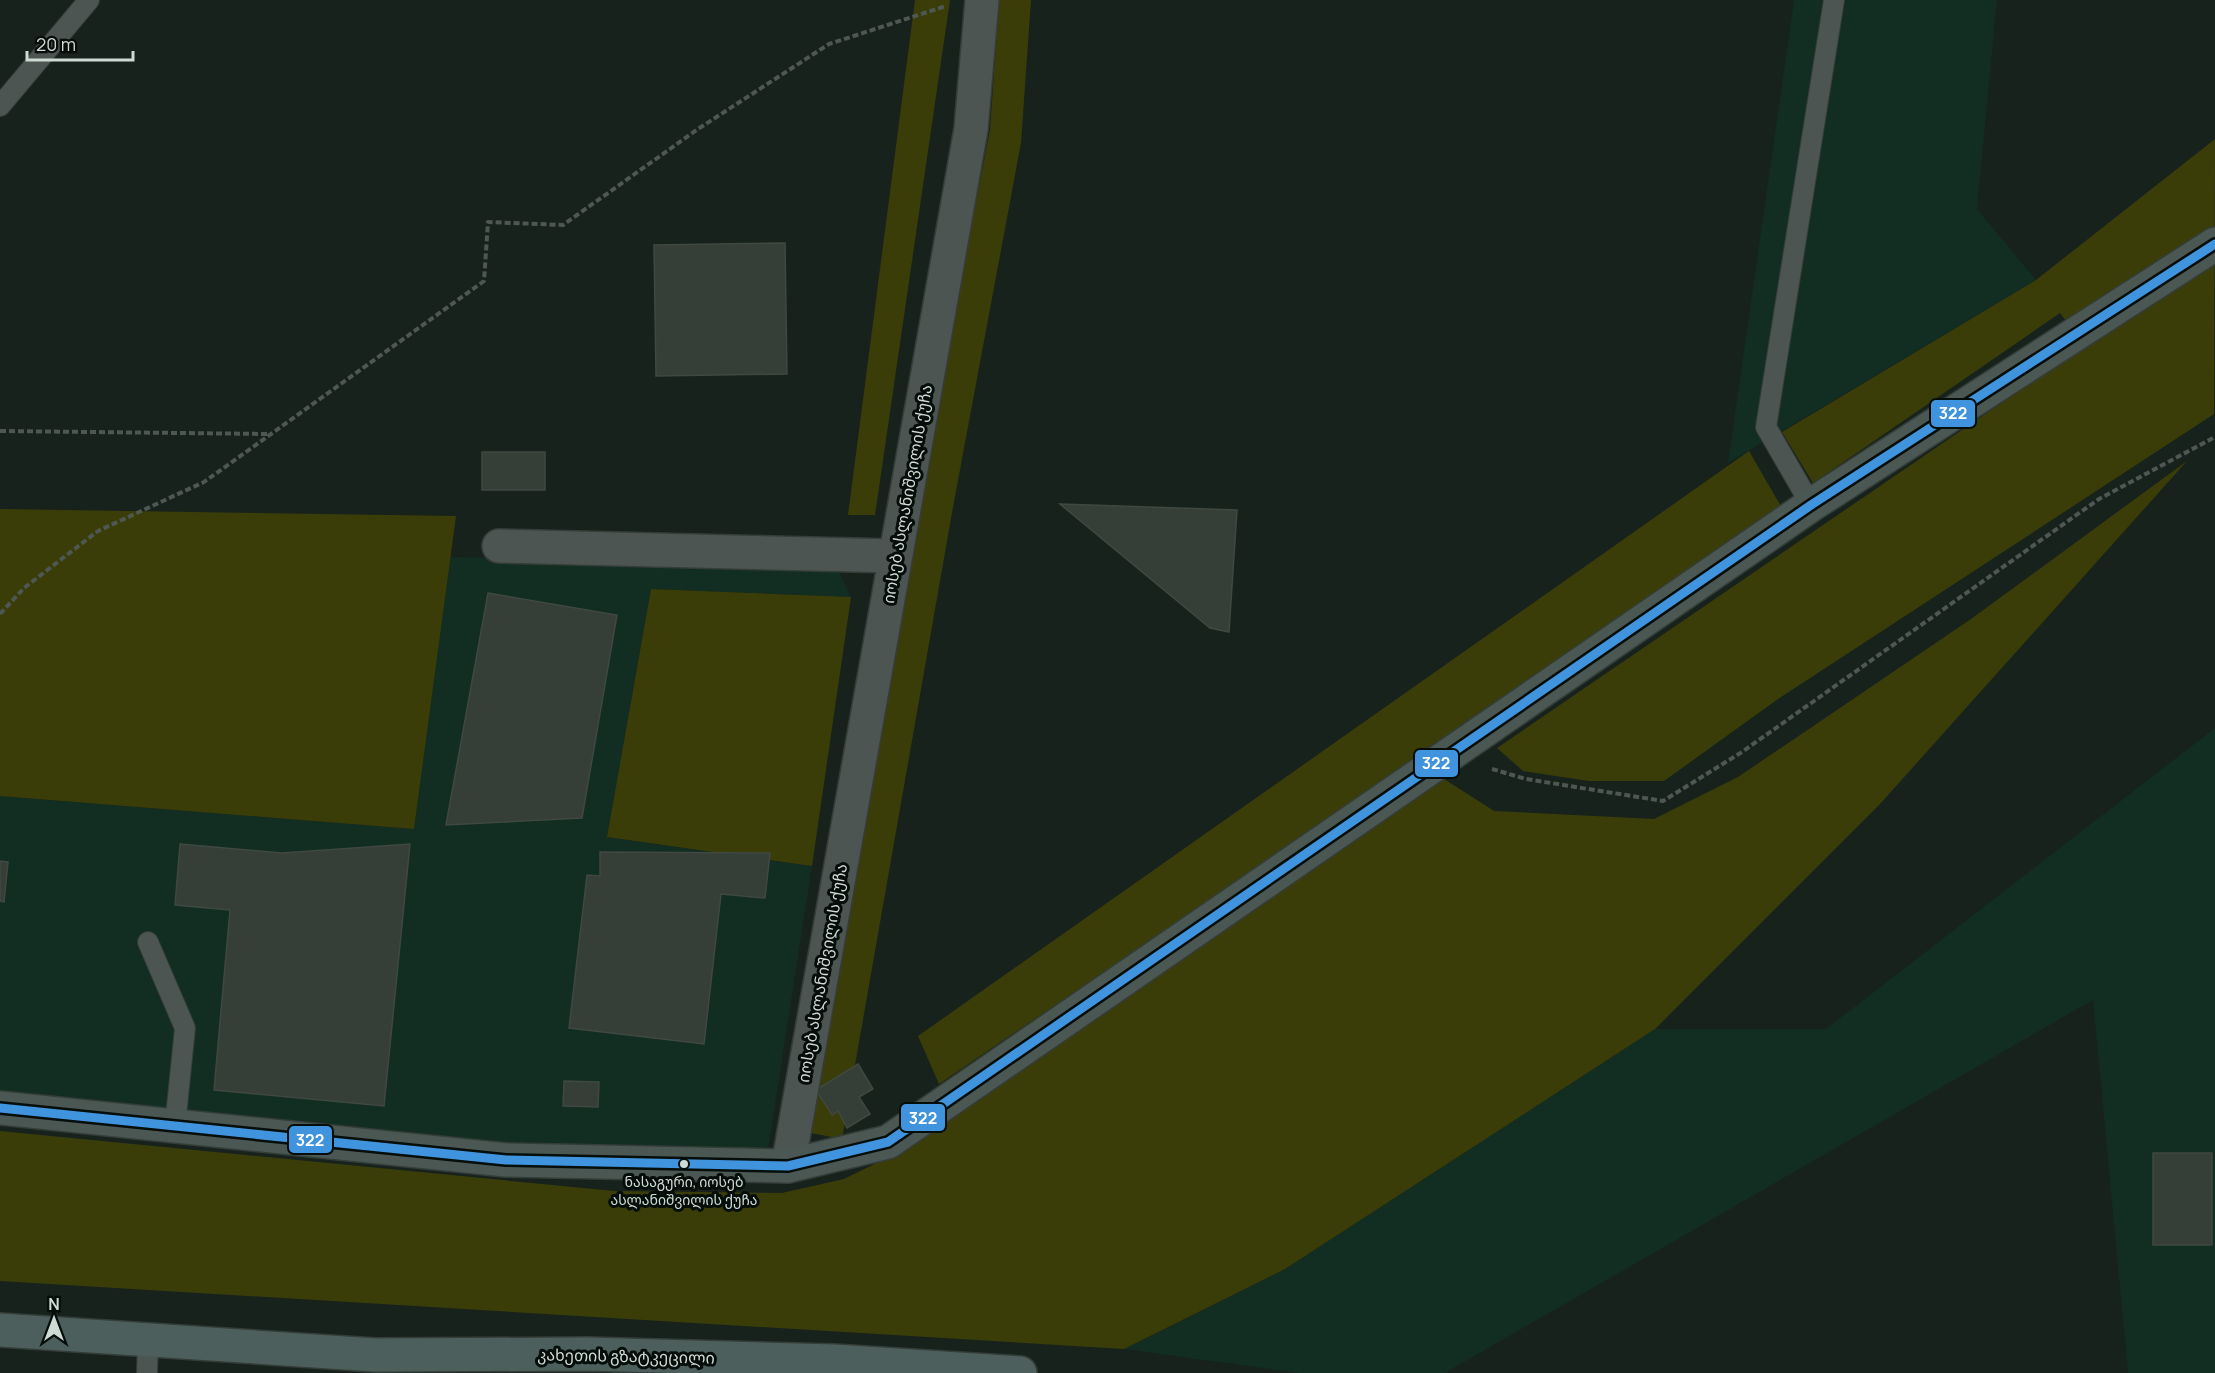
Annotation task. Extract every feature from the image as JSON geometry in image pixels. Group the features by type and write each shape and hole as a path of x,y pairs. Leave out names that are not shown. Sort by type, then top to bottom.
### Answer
{"highway":[{"name":"კახეთის გზატკეცილი","path":"0,1330 375,1355 588,1354 834,1361 1020,1373"},
{"name":"კახეთის გზატკეცილი","path":"375,1355 459,1373"}],"street":[{"name":"იოსებ ასლანიშვილის ქუჩა","path":"788,1166 971,129 968,2"},
{"path":"0,1108 506,1160 788,1166 888,1142 1811,505 2215,244"},
{"path":"500,546 895,556"}],"lane":[{"path":"0,106 89,0"},
{"path":"1811,505 1766,427 1834,0"},
{"path":"148,942 185,1028 175,1126"},
{"path":"147,1373 148,1340"}],"path":[{"path":"0,614 24,588 98,531 204,482 484,281 488,222 563,225 698,129 829,44 968,2"},
{"path":"0,431 271,434"},
{"path":"1448,755 1526,780 1663,801 1742,752 2099,500 2215,437"}],"shaded area":[{"path":"915,0 950,0 875,515 848,515"},
{"path":"999,0 1031,0 1021,143 953,507 842,1139 806,1132 910,537 990,130"},
{"path":"1794,0 1997,0 1977,209 2036,280 1728,463"},
{"path":"2215,139 2214,414 1778,699 1664,781 1589,781 1523,771 1497,748 2073,354 2076,334 2060,313 1813,483 1782,432 2036,280"},
{"path":"1749,451 1783,510 939,1084 918,1036"},
{"path":"2187,461 1880,804 1655,1029 1285,1269 1124,1349 0,1281 0,1131 614,1191 782,1193 844,1179 909,1147 1444,779 1494,811 1654,819 1738,777 1971,619"},
{"path":"0,509 456,516 414,829 0,796"},
{"path":"450,557 836,565 851,597 651,589 607,837 812,866 768,1150 424,1141 0,1092 0,796 414,829"},
{"path":"651,589 851,597 812,866 607,837"},
{"path":"2215,728 2215,1373 2128,1373 2093,1000 1445,1373 1300,1373 1124,1349 1285,1269 1655,1029 1826,1029"}],"building":[{"path":"785,243 787,374 656,376 654,245"},
{"path":"482,452 545,452 545,490 482,490"},
{"path":"1060,504 1237,510 1229,632 1210,628"},
{"path":"488,593 617,615 582,818 446,825"},
{"path":"180,844 282,853 410,844 384,1106 214,1090 230,910 175,905"},
{"path":"600,852 770,853 765,898 721,894 704,1044 569,1028 587,875 600,876"},
{"path":"0,861 8,862 4,902 0,901"},
{"path":"858,1064 873,1089 859,1097 870,1114 847,1128 838,1111 832,1115 816,1090"},
{"path":"564,1081 599,1082 598,1107 563,1106"},
{"path":"2153,1153 2212,1153 2212,1245 2153,1245"}],"transit line":[{"name":"322","path":"0,1108 506,1160 788,1166 888,1142 1811,505 2215,244"}],"place":[{"name":"ნასაგური, იოსებ ასლანიშვილის ქუჩა","path":"684,1164"}]}
